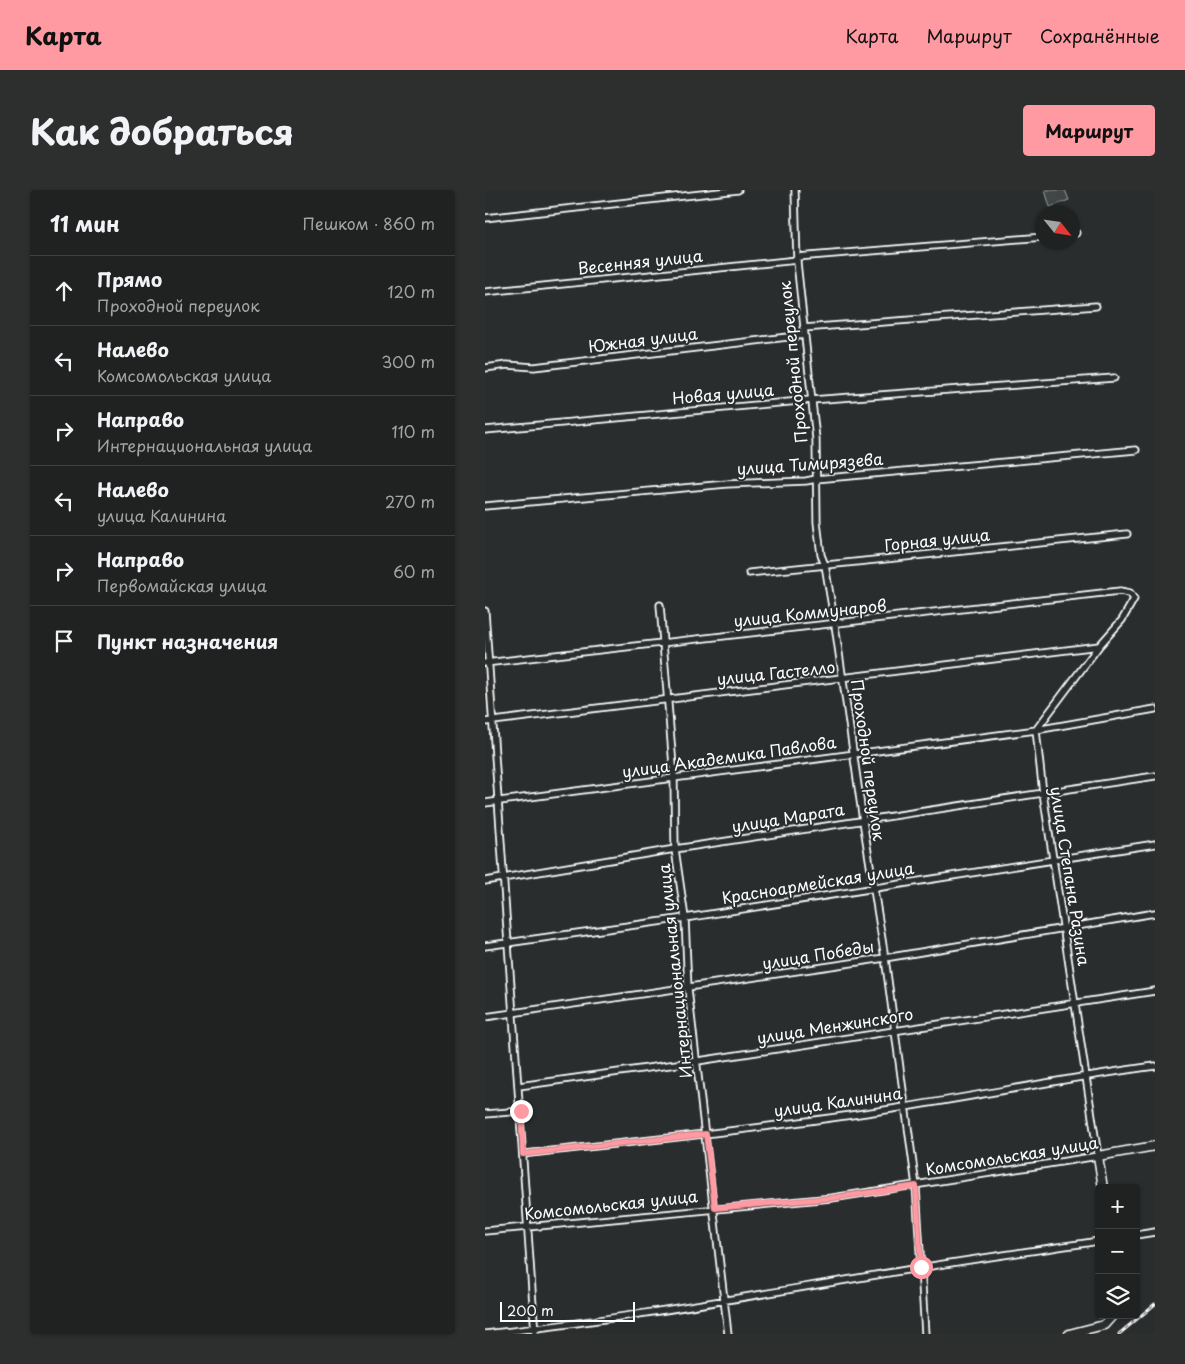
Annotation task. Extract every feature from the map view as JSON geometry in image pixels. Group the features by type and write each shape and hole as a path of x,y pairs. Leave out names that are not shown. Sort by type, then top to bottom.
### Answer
{"main road":[{"name":"Комсомольская улица","path":"1098,1156 1155,1146"},
{"name":"улица Степана Разина","path":"1098,1156 1102,1184"},
{"path":"1069,1334 1092,1330 1104,1325 1109,1319"}],"street":[{"path":"485,218 738,190"},
{"name":"Проходной переулок","path":"795,190 797,258 816,439 817,522 821,555 825,565 835,625 885,958 916,1186 925,1334"},
{"name":"Весенняя улица","path":"485,292 797,258 1035,237"},
{"name":"Южная улица","path":"485,368 507,365 534,366 804,332 1096,306"},
{"name":"Новая улица","path":"485,430 811,400 1114,378"},
{"name":"улица Тимирязева","path":"485,506 727,484 806,481 1136,450"},
{"name":"Горная улица","path":"749,573 1127,534"},
{"name":"улица Коммунаров","path":"486,663 835,625 1119,591 1129,593 1134,598 1122,620 1099,646"},
{"name":"Интернациональная улица","path":"660,604 675,778 675,849 685,918 688,988 715,1208 728,1334"},
{"path":"485,611 488,721 497,802 521,1111 535,1331"},
{"path":"1036,730 1099,646"},
{"name":"улица Гастелло","path":"488,721 842,680 1099,646"},
{"name":"улица Академика Павлова","path":"485,803 1036,730 1155,709"},
{"name":"улица Степана Разина","path":"1036,730 1043,793 1098,1156"},
{"name":"улица Марата","path":"485,880 1155,776"},
{"name":"Красноармейская улица","path":"485,946 685,918 1155,844"},
{"name":"улица Победы","path":"485,1018 885,958 1155,913"},
{"name":"улица Менжинского","path":"519,1086 698,1061 1155,990"},
{"name":"улица Калинина","path":"523,1154 706,1134 905,1107 1087,1075 1155,1066"},
{"path":"485,1114 521,1111"},
{"name":"Комсомольская улица","path":"485,1231 832,1198 1098,1156"},
{"path":"1140,1234 1155,1232"},
{"path":"485,1334 535,1331 921,1267 1095,1242"}],"shaded area":[{"path":"1045,190 1065,190 1069,200 1049,205"}],"railway":[{"path":"1119,1334 1155,1304"}],"route":[{"path":"521,1111 523,1154 706,1134 715,1208 832,1198 916,1186 921,1267"}]}
